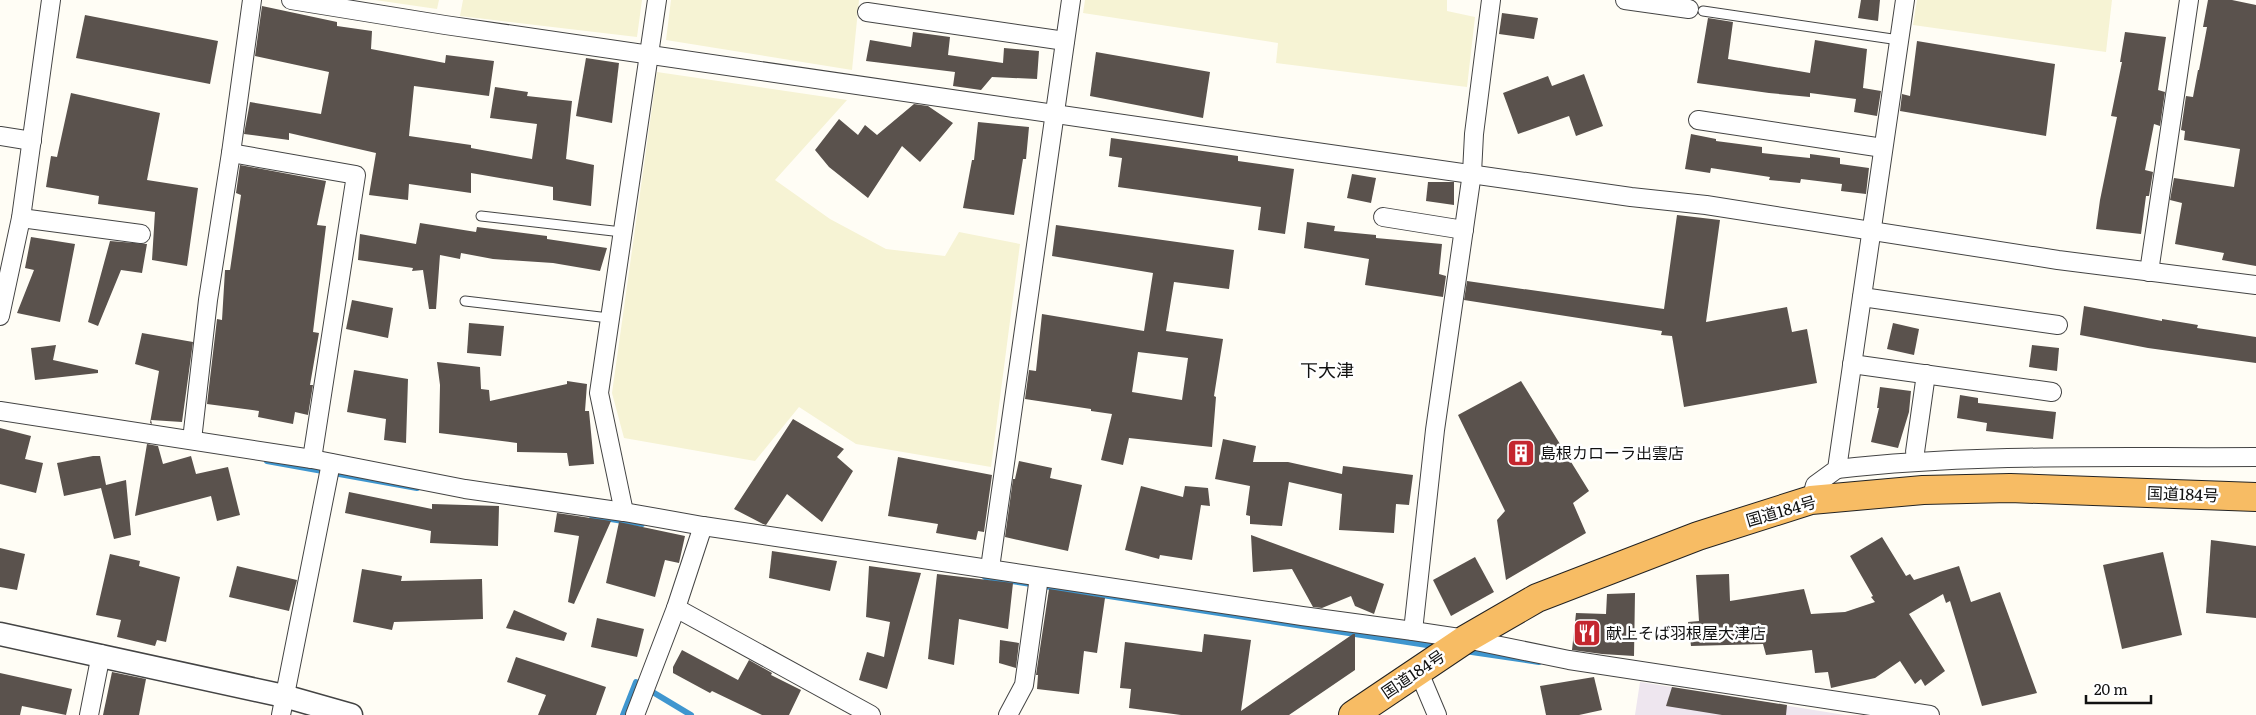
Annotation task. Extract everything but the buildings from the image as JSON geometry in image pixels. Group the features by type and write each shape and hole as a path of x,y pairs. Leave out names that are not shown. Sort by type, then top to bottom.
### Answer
{"highway":[{"name":"国道184号","path":"1352,715 1466,639 1537,598 1698,536 1811,500 1923,490 2010,488 2256,497"}],"street":[{"path":"0,316 21,218 51,0"},
{"path":"192,440 208,300 252,0"},
{"path":"290,0 1316,152 1871,229 2058,260 2256,285"},
{"path":"624,512 599,393 657,0"},
{"path":"990,568 1071,0"},
{"path":"1413,631 1435,430 1472,173 1474,134 1491,0"},
{"path":"1625,0 1696,10"},
{"path":"1838,469 1905,0"},
{"path":"2149,272 2189,0"},
{"path":"868,12 1065,41"},
{"path":"1698,120 1883,148"},
{"path":"0,136 32,141"},
{"path":"231,153 356,175 312,460"},
{"path":"1383,217 1464,230"},
{"path":"21,218 141,234"},
{"path":"1862,297 2058,325"},
{"path":"1852,364 2052,392"},
{"path":"1915,452 1926,374"},
{"path":"0,411 312,460 466,489 1039,577 1466,639 1569,660 1930,715"},
{"path":"1811,500 1815,485 1838,469 1880,464 1977,460 2256,457"},
{"path":"282,706 331,464"},
{"path":"634,715 676,608 703,526"},
{"path":"1008,715 1024,685 1039,577"},
{"path":"676,608 871,715"},
{"path":"0,634 101,654 282,706 351,715"},
{"path":"89,715 101,654"},
{"path":"1418,670 1437,715"}],"lane":[{"path":"1696,10 1899,40"},
{"path":"481,216 622,232"},
{"path":"465,301 610,318"}],"shaded area":[{"path":"375,0 439,0 437,9"},
{"path":"463,0 642,0 637,37 460,16"},
{"path":"671,0 859,0 852,70 666,40"},
{"path":"1085,0 1447,0 1447,11 1475,17 1467,87 1276,63 1278,43 1083,13"},
{"path":"1917,0 2112,0 2106,52 1913,25"},
{"path":"657,72 847,100 775,180 830,219 886,249 945,256 959,232 1020,244 991,467 856,444 799,407 755,461 624,438 612,393"},
{"path":"1640,682 1845,715 1635,715"}],"waterway":[{"path":"267,461 417,488"},
{"path":"592,516 642,524"},
{"path":"985,577 1440,647"},
{"path":"1465,651 1539,662"},
{"path":"623,715 636,682 691,715"}],"place":[{"name":"島根カローラ出雲店","path":"1521,453"},
{"name":"献上そば羽根屋大津店","path":"1587,633"}],"district":[{"name":"下大津","path":"1327,371"}]}
